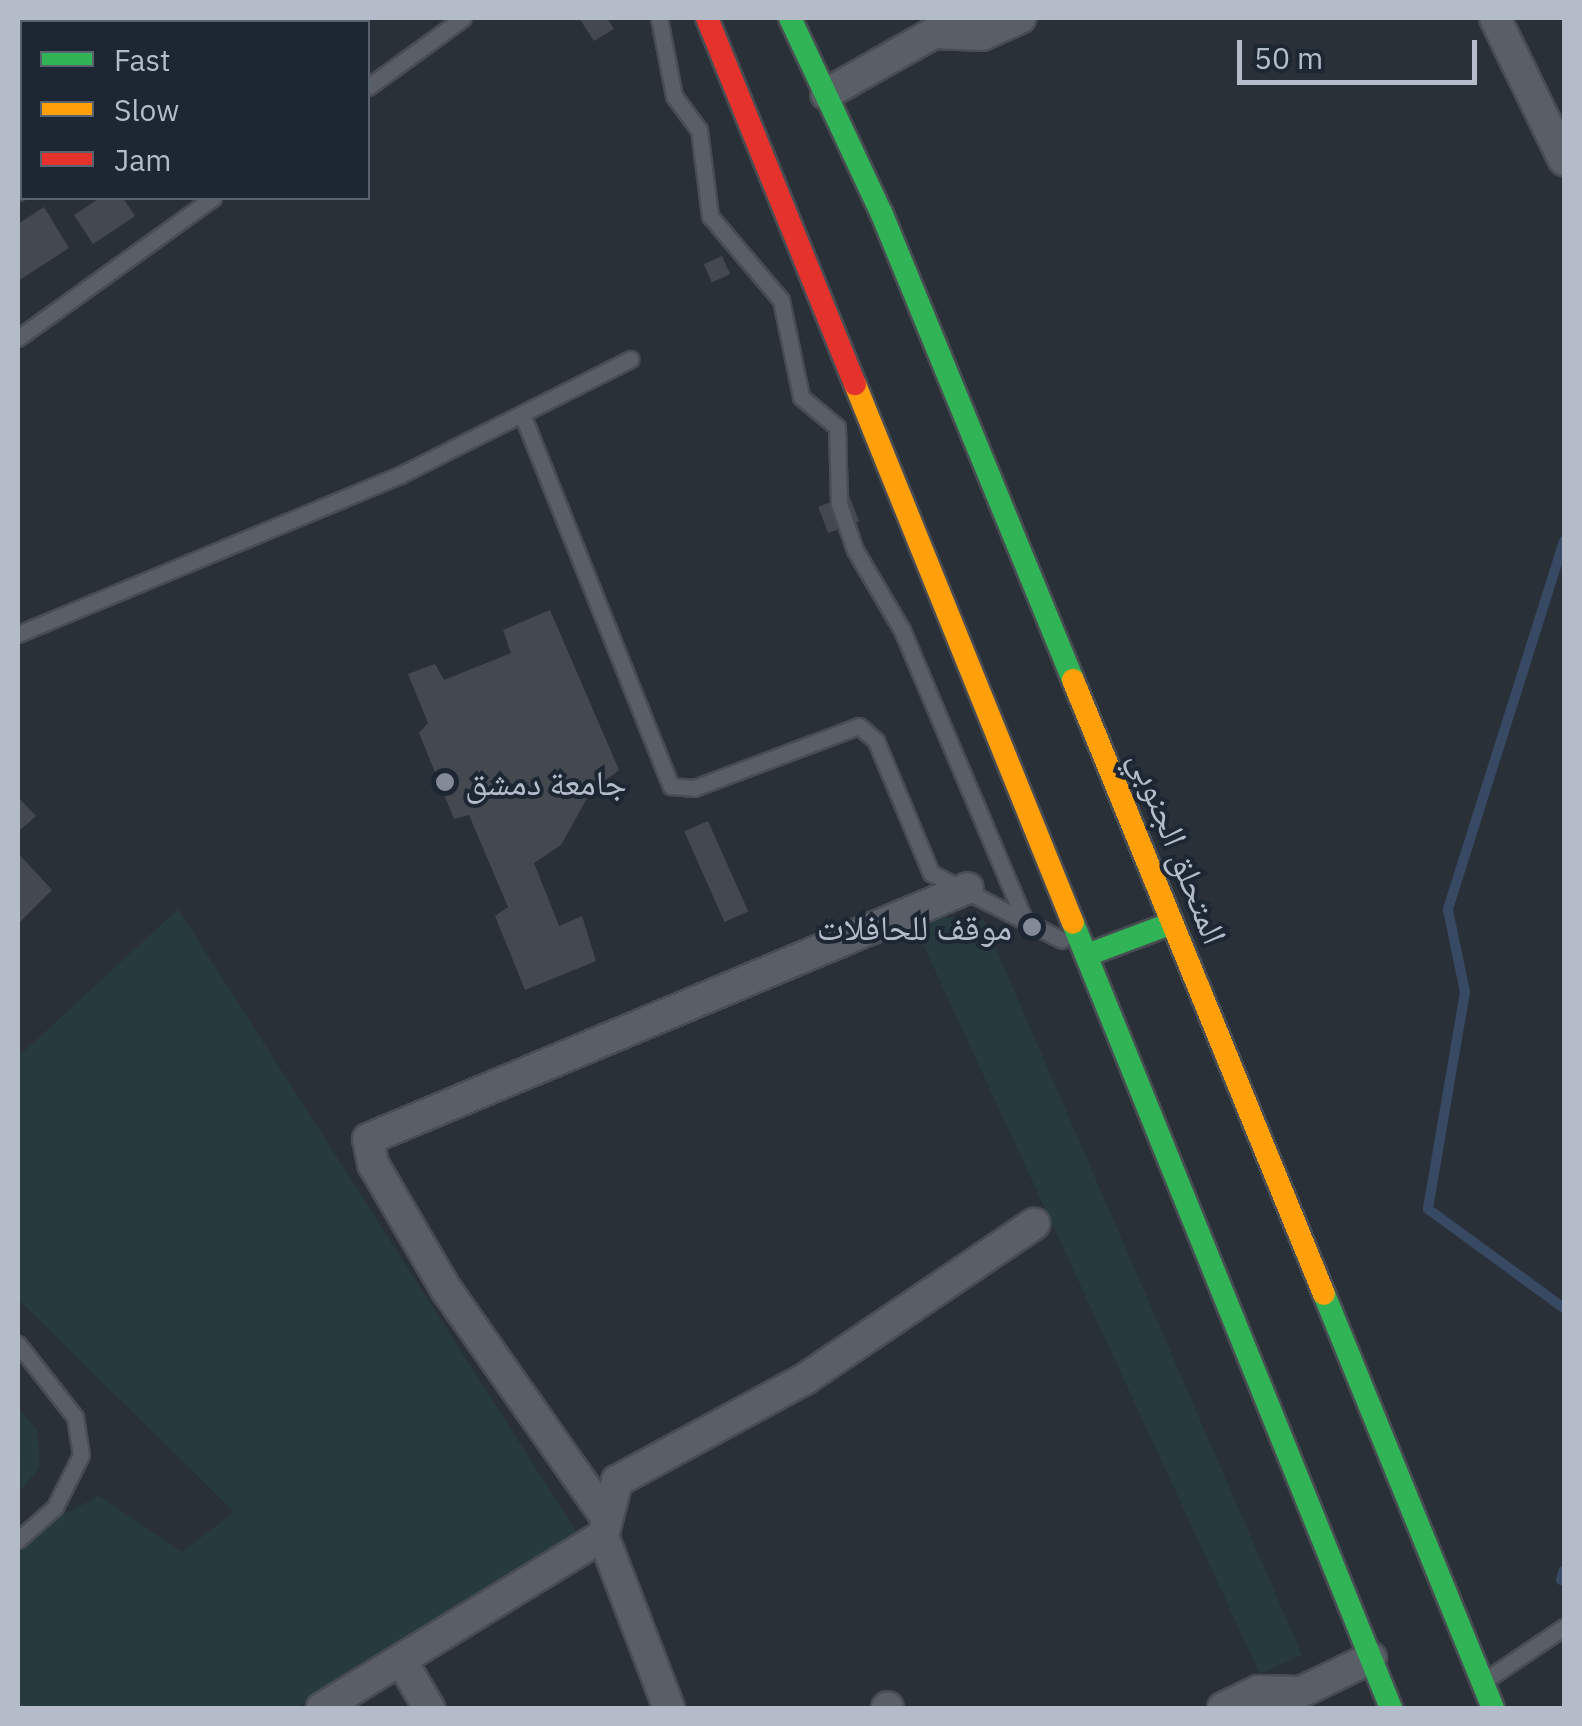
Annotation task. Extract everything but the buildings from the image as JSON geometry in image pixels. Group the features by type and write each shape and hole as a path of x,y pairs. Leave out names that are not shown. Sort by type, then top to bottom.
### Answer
{"highway":[{"path":"708,18 1391,1708"},
{"name":"المتحلق الجنوبي","path":"790,18 826,94 1172,923 1493,1708"},
{"path":"1087,955 1172,923"}],"street":[{"path":"826,94 934,33 1020,18"},
{"path":"1496,18 1564,160"},
{"path":"669,1708 604,1525 447,1290 373,1164 368,1139 968,888"},
{"path":"322,1708 402,1660 604,1525 616,1482 636,1465 805,1378 1034,1224"},
{"path":"1223,1708 1258,1691 1301,1692 1371,1658"},
{"path":"402,1660 429,1708"}],"lane":[{"path":"370,86 462,18"},
{"path":"660,18 674,96 699,130 710,216 781,300 801,397 837,427 838,504 856,550 902,630 1024,920"},
{"path":"18,338 209,200"},
{"path":"18,634 400,475 631,359"},
{"path":"522,414 671,786 694,788 859,726 876,741 930,873 968,888 1087,955"},
{"path":"18,1344 75,1416 81,1455 55,1507 18,1540"},
{"path":"1482,1682 1564,1628"}],"green space":[{"path":"178,909 578,1534 297,1708 18,1708 18,1554 53,1520 99,1496 182,1552 234,1512 18,1299 18,1057"},
{"path":"910,916 983,919 1302,1655 1260,1674"},
{"path":"18,1408 37,1430 39,1450 39,1468 21,1490"}],"waterway":[{"path":"1564,541 1448,910 1465,992 1428,1209 1564,1308"},
{"path":"1561,1580 1564,1570"}],"traffic: fast":[{"path":"790,18 881,212 1073,680"},
{"path":"1073,923 1391,1708"},
{"path":"1087,955 1172,923"},
{"path":"1324,1294 1493,1708"}],"traffic: slow":[{"path":"855,384 1073,923"},
{"path":"1073,680 1324,1294"}],"traffic: jam":[{"path":"707,18 855,384"}],"place":[{"name":"جامعة دمشق","path":"445,782"},
{"name":"موقف للحافلات","path":"1032,927"}]}
